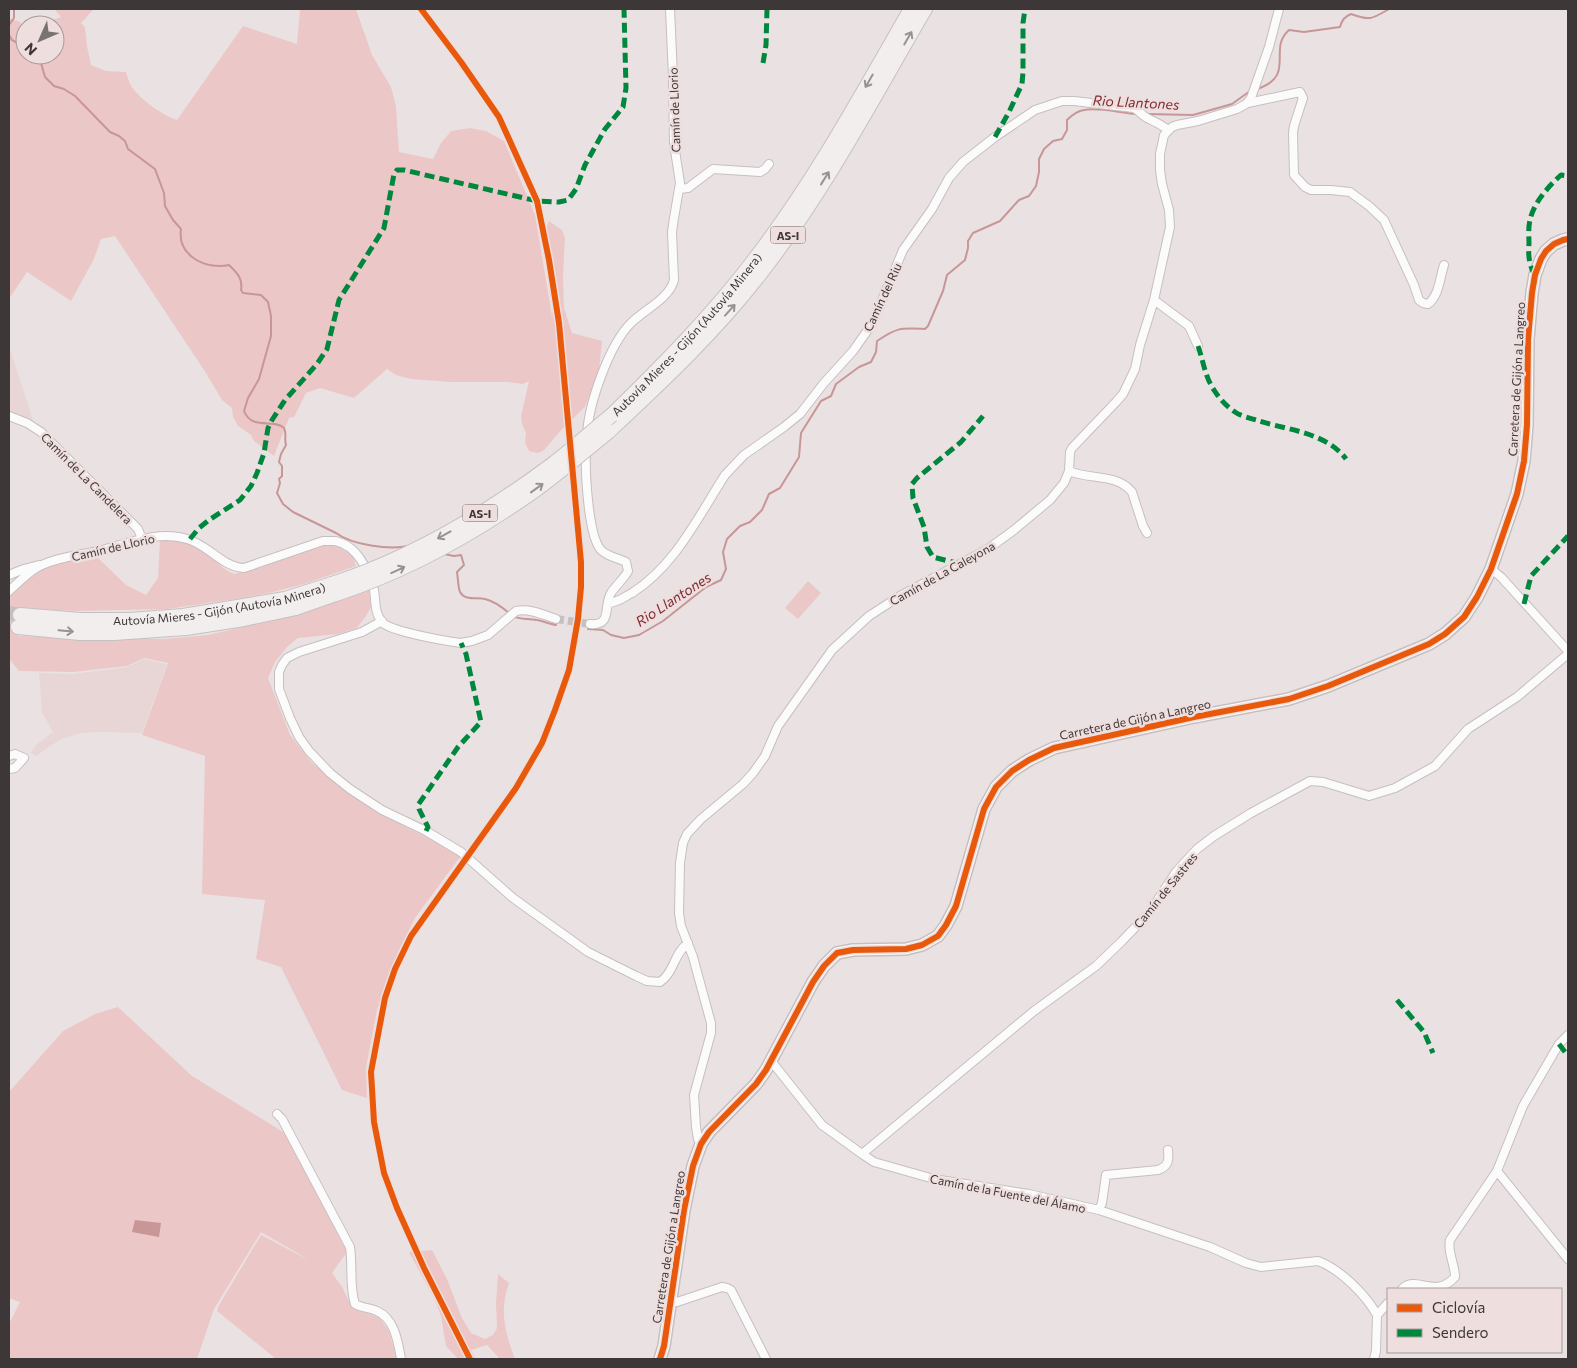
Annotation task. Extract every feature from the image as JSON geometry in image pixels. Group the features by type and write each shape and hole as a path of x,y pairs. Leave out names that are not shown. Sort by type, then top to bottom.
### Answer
{"highway":[{"name":"Autovía Mieres - Gijón (Autovía Minera)","path":"334,589 404,555 474,517 510,494 554,463 612,415 668,360 731,290 793,206 830,148 911,9"},
{"name":"Autovía Mieres - Gijón (Autovía Minera)","path":"19,621 130,620 183,616 365,584 404,568 482,526 538,488 609,431 677,368 741,298 804,213 841,154 925,9"}],"street":[{"name":"Camín de Llorio","path":"590,624 598,625 603,622 612,591 628,571 626,562 603,552 596,542 589,503 586,455 587,425 591,407 600,378 625,330 645,310 667,294 672,285 674,218 680,183 674,144 670,9"},
{"path":"1246,104 1252,94 1269,46 1279,9"},
{"path":"1168,130 1177,125 1228,113 1246,104 1300,92 1303,98 1293,133 1294,175 1305,187 1311,190 1350,192 1378,213 1384,220 1419,300 1423,303 1428,304 1432,300 1444,265"},
{"name":"Camín del Riu","path":"608,603 622,600 654,577 684,540 731,468 759,444 784,428 800,414 824,383 853,351 872,324 904,250 932,209 949,178 963,162 995,137 1035,110 1062,101 1134,108 1144,117 1160,123 1168,130"},
{"name":"Camín de La Caleyona","path":"701,1144 696,1127 694,1095 711,1032 711,1023 688,943 681,926 679,913 680,863 683,843 687,834 701,819 743,784 753,773 765,756 778,726 832,650 869,616 900,596 988,549 1014,530 1058,491 1067,477 1072,448 1116,402 1135,369 1140,345 1154,300 1170,227 1169,210 1160,170 1162,140 1168,130"},
{"path":"680,189 688,188 713,169 760,172 769,164"},
{"name":"Carretera de Gijón a Langreo","path":"660,1359 664,1346 693,1166 701,1144 727,1112 756,1084 772,1062 813,982 824,966 837,954 853,950 906,950 922,945 938,936 956,906 984,808 996,787 1012,771 1054,748 1194,717 1289,699 1328,686 1429,644 1445,634 1464,617 1477,597 1491,569 1517,494 1524,460 1527,425 1528,338 1535,274 1546,251 1554,244 1568,239"},
{"path":"1154,300 1189,326 1198,346"},
{"name":"Camín de La Candelera","path":"9,416 27,423 41,432 138,529 142,539"},
{"path":"1068,471 1084,476 1104,477 1128,487 1132,492 1147,533"},
{"name":"Camín de Llorio","path":"9,575 68,556 98,551 154,536 190,539 201,544 225,562 244,568 323,541 336,542 346,546 363,562 370,575 378,617 382,621"},
{"name":"Camín de Llorio","path":"9,591 40,565"},
{"path":"1491,569 1501,577 1568,653"},
{"path":"556,619 522,610 512,615 488,635 472,642 461,643 396,629 382,621 362,632 292,655 282,665 279,672 279,689 299,737 308,751 330,773 382,810 426,831 461,852 513,898 588,952 647,981 660,982 665,979 677,954 688,943"},
{"name":"Camín de Sastres","path":"862,1154 1034,1011 1096,966 1148,913 1182,866 1214,836 1251,812 1310,781 1323,782 1369,796 1395,788 1435,766 1468,729 1517,698 1568,653"},
{"path":"9,756 15,754 24,758 15,768 9,769"},
{"path":"1403,1288 1414,1283 1432,1288 1442,1286 1450,1283 1455,1277 1455,1267 1449,1247 1450,1240 1498,1171 1523,1106 1559,1044 1568,1035"},
{"name":"Camín de la Fuente del Álamo","path":"772,1062 822,1125 874,1162 934,1179 1029,1194 1099,1210 1210,1247 1246,1263 1261,1267 1318,1261 1326,1264 1348,1280 1371,1304 1377,1315"},
{"path":"277,1114 282,1119 350,1247 352,1294 355,1304 377,1311 386,1317 394,1334 401,1359"},
{"path":"1099,1210 1102,1203 1106,1175 1164,1168 1169,1161 1168,1150"},
{"path":"1498,1171 1568,1259"},
{"path":"670,1301 677,1302 722,1287 732,1290 766,1359"},
{"path":"1374,1359 1377,1315 1387,1304"}],"shaded area":[{"path":"54,9 94,9 81,23 85,27 91,65 106,71 126,72 131,85 146,102 177,120 243,26 297,44 300,9 356,9 372,55 391,87 396,106 399,152 433,159 441,143 451,131 470,128 486,131 504,141 535,215 552,316 556,285 546,228 549,221 562,230 565,238 564,308 572,333 602,341 599,370 585,407 544,450 538,453 529,451 525,443 526,433 521,416 529,381 523,384 411,379 396,375 387,369 354,398 320,388 306,393 294,417 289,418 274,456 238,426 233,417 232,408 222,400 115,236 101,239 94,259 71,301 27,272 9,299 9,18 15,20 15,65 65,65 65,15 59,15"},
{"path":"9,346 33,420 9,411"},
{"path":"160,540 174,540 193,545 205,552 225,569 235,574 318,546 338,546 353,557 356,566 304,584 273,592 167,609 75,611 21,608 18,611 16,633 18,636 164,639 208,635 265,622 336,602 369,590 371,607 357,628 338,634 298,638 287,647 275,662 268,678 290,735 311,762 347,791 394,821 436,842 460,857 415,918 399,950 377,1010 366,1068 367,1098 342,1090 281,967 256,959 265,900 202,894 205,756 142,735 168,663 144,658 127,666 73,672 19,671 9,659 9,596 29,579 48,566 96,556 126,585 146,595 158,578"},
{"path":"808,581 821,593 798,619 785,608"},
{"path":"144,659 167,664 142,733 82,733 61,739 36,756 31,753 35,746 53,732 42,712 39,673 73,674 127,667"},
{"path":"118,1007 192,1076 285,1133 347,1252 332,1273 351,1305 361,1311 379,1317 389,1331 397,1359 276,1359 217,1311 261,1235 311,1261 261,1232 214,1309 197,1359 9,1359 9,1324 20,1302 9,1298 9,1092 63,1031 95,1014"},
{"path":"135,1220 161,1223 159,1237 132,1232"},
{"path":"432,1250 447,1279 462,1318 471,1333 485,1339 493,1335 497,1328 498,1274 509,1283 504,1303 504,1321 515,1359 500,1359 487,1345 471,1350 476,1359 458,1359 446,1346 441,1316 434,1298 409,1252"}],"waterway":[{"name":"Rio Llantones","path":"9,25 14,18 13,9"},
{"name":"Rio Llantones","path":"1257,89 1269,84 1276,77 1279,70 1280,45 1283,37 1289,30 1304,32 1340,27 1344,19 1351,14 1363,18 1371,18 1389,9"},
{"name":"Rio Llantones","path":"9,35 15,42"},
{"name":"Rio Llantones","path":"42,65 45,77 54,86 64,89 75,96 110,132 125,141 128,149 155,169 164,193 165,206 181,229 181,239 188,254 203,263 220,266 229,265 239,276 243,293 261,295 268,302 271,316 271,336 259,379 248,398 244,411 252,421 280,425 285,430 286,445 279,462 282,466 282,476 279,479 280,483 277,493 283,504 293,512 351,541 381,547 409,546"},
{"name":"Rio Llantones","path":"1146,114 1193,115 1232,104 1250,91"},
{"name":"Rio Llantones","path":"588,629 603,630 611,635 624,638 639,635 663,621 706,587 721,580 726,569 723,552 727,539 740,526 750,522 762,510 769,494 780,488 799,457 801,433 821,401 831,396 836,384 859,367 871,362 876,352 877,341 899,329 925,329 928,326 943,291 947,275 965,260 968,241 973,233 1000,221 1019,200 1029,196 1036,186 1039,159 1044,149 1053,141 1062,139 1067,130 1067,120 1079,111 1090,109 1136,114"},
{"name":"Rio Llantones","path":"444,554 461,555 464,565 457,572 459,590 462,595 468,598 488,600 509,613"},
{"name":"Rio Llantones","path":"513,616 556,625"}],"tunnel":[{"path":"9,613 20,615"},
{"path":"556,619 590,624"}],"marked path":[{"path":"190,539 209,520 240,500 251,486 264,453 268,428 272,420 285,400 317,364 327,349 339,300 384,228 394,174 397,170 404,170 537,201 559,202 568,200 576,189 585,165 605,129 623,107 626,88 624,9"},
{"path":"763,63 766,45 767,9"},
{"path":"995,137 1022,84 1025,9"},
{"path":"1535,275 1530,264 1529,252 1529,226 1532,213 1542,195 1551,185 1561,175 1568,176"},
{"path":"1198,346 1211,385 1220,399 1232,410 1245,417 1317,437 1338,450 1346,459"},
{"path":"960,564 933,557 927,547 924,527 913,498 912,484 961,442 983,416"},
{"path":"1524,604 1531,576 1568,536"},
{"path":"426,831 428,827 418,805 458,747 481,722 466,654 461,643"},
{"path":"1397,1000 1424,1032 1433,1053"},
{"path":"1559,1044 1568,1056"}],"cycle path":[{"path":"421,9 499,117 537,201 559,323 581,562 578,619 569,670 542,743 516,788 411,936 395,969 385,998 371,1072 374,1122 384,1173 397,1208 424,1268 470,1359"},
{"path":"660,1359 664,1346 684,1210 693,1166 701,1144 709,1132 756,1084 766,1070 813,982 824,966 837,953 853,950 906,949 922,945 938,936 956,906 984,809 996,787 1012,771 1054,748 1194,717 1289,699 1328,686 1429,644 1445,634 1464,617 1477,597 1491,569 1517,494 1524,461 1527,425 1528,339 1535,275 1546,251 1554,244 1568,239"}]}
